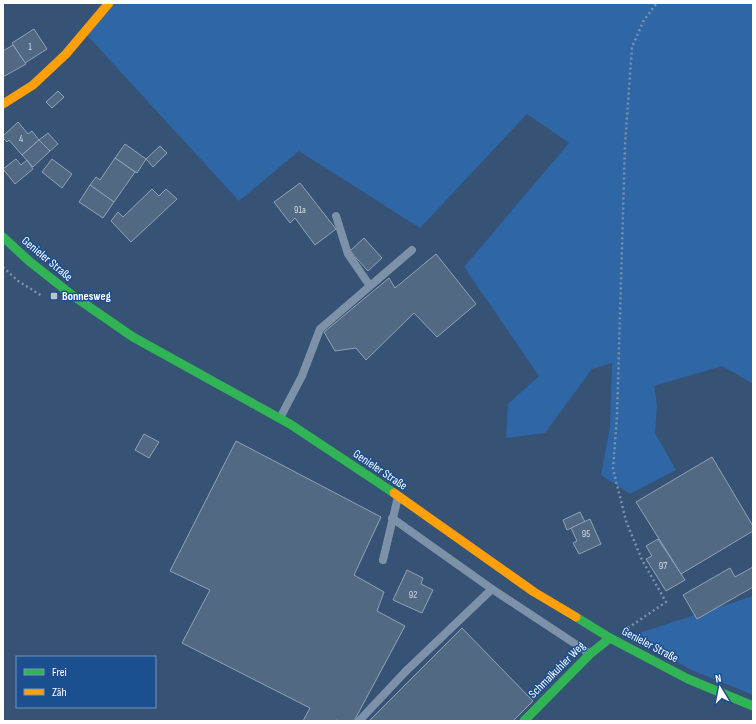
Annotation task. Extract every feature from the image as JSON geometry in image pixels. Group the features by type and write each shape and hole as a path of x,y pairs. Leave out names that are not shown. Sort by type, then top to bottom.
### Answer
{"street":[{"path":"3,104 33,85 66,54 109,3"},
{"name":"Genieler Straße","path":"3,237 29,261 72,295 133,337 280,419 398,496 534,592 610,638 688,679 753,706"},
{"name":"Schmalkuhler Weg","path":"524,721 590,654 610,638"}],"lane":[{"path":"336,216 348,254 370,286"},
{"path":"280,419 302,376 320,330 412,250"},
{"path":"383,560 398,496"},
{"path":"392,518 492,589 590,654"},
{"path":"359,721 405,672 492,589"}],"path":[{"path":"610,638 666,602 642,560 626,521 613,469 618,408 625,145 632,47 644,20 656,3"}],"shaded area":[{"path":"110,3 753,3 753,385 722,366 654,386 657,405 655,433 676,470 630,494 601,475 610,427 612,363 592,369 545,433 506,438 508,404 539,376 464,267 569,143 527,114 420,228 299,151 239,201 85,33"},
{"path":"753,596 753,695 689,669 633,635"}],"building":[{"path":"34,29 47,49 25,63 12,43"},
{"path":"13,45 26,64 3,77 3,51"},
{"path":"58,91 64,97 52,108 46,102"},
{"path":"18,122 28,134 32,131 39,140 22,155 9,140 7,142 3,138 3,136"},
{"path":"48,133 58,144 50,151 39,140"},
{"path":"39,140 50,151 33,167 22,155"},
{"path":"125,144 146,159 137,173 115,158"},
{"path":"160,146 167,153 153,167 146,159"},
{"path":"115,158 135,172 114,202 90,185 96,177 100,180"},
{"path":"16,159 21,165 27,160 33,169 15,184 3,169"},
{"path":"52,159 72,174 62,188 42,172"},
{"path":"300,183 336,229 315,245 295,218 290,223 274,202"},
{"path":"90,185 114,202 103,218 79,202"},
{"path":"152,189 159,196 166,189 177,199 131,242 111,221 118,212 123,217"},
{"path":"364,238 382,258 368,271 350,251"},
{"path":"436,254 476,304 437,337 414,313 366,360 356,348 335,351 324,332 389,278 395,288"},
{"path":"144,434 159,442 149,458 135,450"},
{"path":"236,441 381,517 354,575 384,592 377,611 405,626 354,721 303,721 310,708 182,643 210,590 170,571"},
{"path":"712,457 753,526 753,531 681,574 636,502"},
{"path":"580,512 585,522 567,530 563,520"},
{"path":"590,519 601,544 579,554 573,543 577,541 571,528"},
{"path":"658,539 685,580 666,591 646,559 652,556 646,546"},
{"path":"753,567 753,587 697,619 683,595 730,568 735,577"},
{"path":"407,570 423,578 421,584 433,590 422,613 393,600"},
{"path":"462,628 533,701 513,721 369,721"}],"traffic: fast":[{"path":"3,237 29,261 72,295 133,337 290,424 394,493"},
{"path":"576,617 610,638 688,679 753,706"},
{"path":"524,721 590,654 610,638"}],"traffic: slow":[{"path":"3,104 33,85 66,54 109,3"},
{"path":"394,493 534,592 576,617"}],"place":[{"name":"Bonnesweg","path":"54,296"}]}
